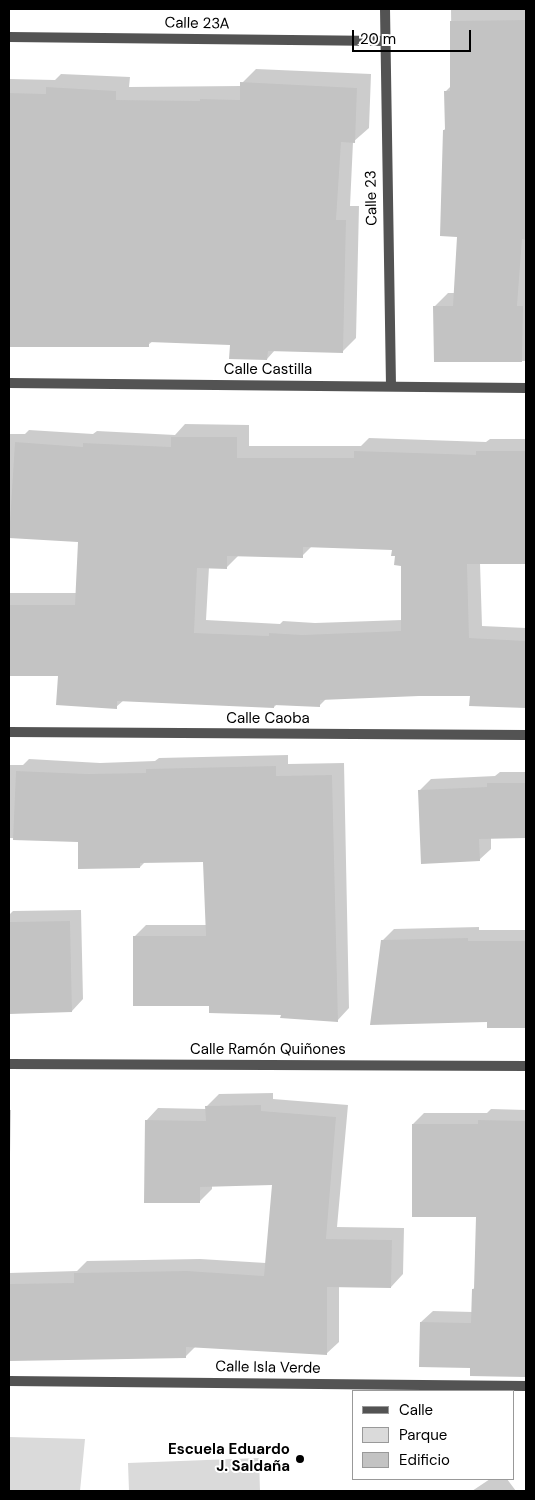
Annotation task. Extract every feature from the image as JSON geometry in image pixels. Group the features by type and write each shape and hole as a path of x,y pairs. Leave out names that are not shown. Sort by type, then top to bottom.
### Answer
{"street":[{"name":"Calle 23","path":"385,9 390,386"},
{"name":"Calle 23A","path":"9,37 384,41"},
{"name":"Calle Castilla","path":"9,383 526,388"},
{"name":"Calle Caoba","path":"9,732 526,735"},
{"name":"Calle Ramón Quiñones","path":"9,1064 526,1066"},
{"name":"Calle Isla Verde","path":"9,1380 526,1386"}],"green space":[{"path":"9,1437 85,1439 80,1491 9,1491"},
{"path":"259,1458 260,1491 129,1491 128,1463"}],"building":[{"path":"526,20 526,240 522,239 517,306 523,306 522,362 434,362 433,306 453,306 457,237 440,236 443,130 445,130 444,91 450,91 450,21"},
{"path":"240,82 357,88 355,143 341,142 336,220 346,220 343,353 268,351 267,360 229,359 230,345 149,342 149,347 9,347 9,93 46,94 46,87 116,91 116,100 240,100"},
{"path":"171,437 237,437 237,458 354,458 354,451 476,455 476,451 526,451 526,564 467,564 469,638 526,641 526,708 469,706 470,696 419,696 320,700 320,707 274,705 274,708 117,701 117,709 56,705 58,676 9,676 9,605 75,605 78,542 9,538 15,442 83,447 83,443 171,447","holes":["303,547 392,550 391,556 395,556 394,565 401,566 401,631 302,635 269,633 269,636 194,633 197,568 227,569 227,556 303,558"]},
{"path":"276,766 276,776 332,775 338,1022 280,1018 281,1015 209,1013 209,1006 133,1006 133,936 206,936 203,862 140,863 140,868 78,869 78,842 13,840 16,771 87,774 146,773 146,769"},
{"path":"487,783 526,783 526,838 479,839 480,861 421,864 418,790 487,787"},
{"path":"70,921 72,1012 9,1014 9,922"},
{"path":"468,938 468,941 526,941 526,1028 487,1028 487,1022 370,1025 381,940"},
{"path":"261,1105 261,1111 336,1117 326,1239 392,1240 391,1288 327,1287 327,1355 186,1347 186,1358 9,1361 9,1284 74,1283 74,1273 187,1271 264,1276 272,1185 200,1187 200,1203 144,1203 145,1120 206,1121 205,1106"},
{"path":"478,1120 526,1121 526,1377 470,1376 470,1368 419,1367 420,1322 471,1323 476,1217 412,1217 412,1124 478,1124"}],"place":[{"name":"Escuela Eduardo J. Saldaña","path":"300,1459"}]}
